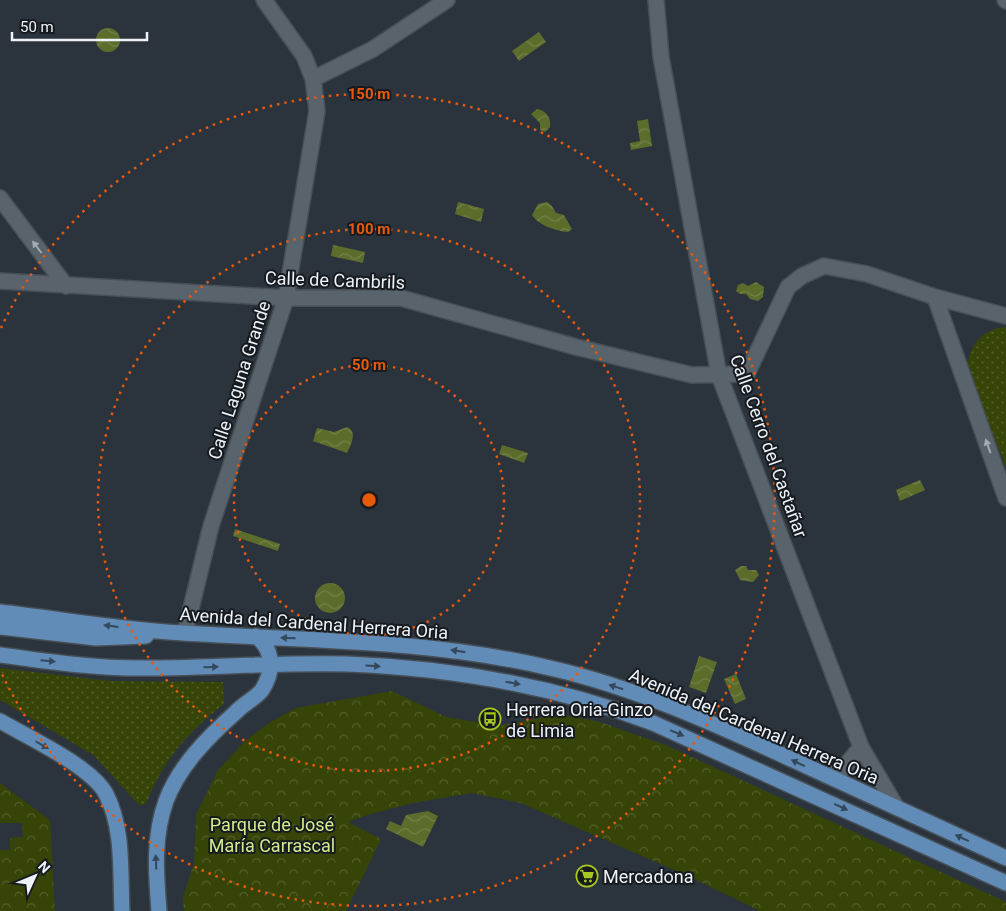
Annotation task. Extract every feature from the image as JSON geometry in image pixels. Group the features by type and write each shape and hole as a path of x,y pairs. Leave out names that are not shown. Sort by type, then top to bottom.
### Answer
{"main road":[{"name":"Avenida del Cardenal Herrera Oria","path":"0,612 159,632 256,636 436,648 549,668 586,677 667,705 1006,858"},
{"path":"0,627 96,638 144,637 159,632"},
{"path":"159,911 156,854 159,827 166,801 191,758 241,706 261,692 272,666 265,643 256,636"},
{"name":"Avenida del Cardenal Herrera Oria","path":"0,655 119,667 347,664 430,670 513,683 594,703 690,739 1006,883"},
{"path":"0,721 80,768 95,779 106,792 117,833 124,911"}],"street":[{"name":"Calle Laguna Grande","path":"184,634 211,526 286,298 315,132 317,111 313,79 304,56 264,0"},
{"path":"313,79 373,49 446,0"},
{"name":"Calle Cerro del Castañar","path":"656,0 661,57 719,374 861,748 897,808"},
{"path":"0,198 66,286"},
{"name":"Calle de Cambrils","path":"0,281 286,298 402,298 576,346 692,375 747,374 788,287 802,276 824,266 867,274 935,297"},
{"path":"935,297 1006,316"},
{"path":"935,297 1006,494"},
{"path":"825,775 841,770 861,748"}],"green space":[{"path":"1006,327 1006,467 968,371 968,362 973,347 983,335 997,328"},
{"path":"0,668 110,681 223,682 224,704 187,737 161,773 146,804 139,805 93,755 0,700"},
{"name":"Parque de José María Carrascal","path":"392,691 446,717 499,726 560,714 600,722 668,746 1006,902 1006,911 760,911 690,877 521,803 472,793 413,803 348,822 381,839 346,911 184,911 183,897 194,863 196,815 218,770 245,741 272,721 296,708"},
{"path":"0,783 50,820 55,911 0,911 0,850 10,850 10,838 23,837 22,823 0,823"}],"water":[{"path":"108,28 113,29 119,35 119,45 113,51 108,52 103,51 97,45 96,40 97,35 103,29"},
{"path":"539,32 546,42 519,61 512,51"},
{"path":"537,109 546,113 549,118 550,127 545,132 540,130 540,123 531,114"},
{"path":"648,119 652,146 631,150 630,143 640,141 637,121"},
{"path":"458,202 484,209 481,222 455,214"},
{"path":"547,202 556,213 564,215 572,229 568,232 558,230 543,225 535,219 532,215 538,204"},
{"path":"333,245 365,252 363,263 331,256"},
{"path":"756,282 764,287 763,297 758,301 736,291 738,285 743,283 748,286"},
{"path":"347,427 353,435 347,453 313,441 317,428 334,432"},
{"path":"502,445 528,453 524,463 499,454"},
{"path":"920,480 925,490 900,501 896,490"},
{"path":"235,529 280,544 278,551 233,536"},
{"path":"741,566 746,566 748,570 756,570 759,575 753,582 740,580 735,570"},
{"path":"330,583 336,584 344,592 344,604 336,612 330,613 324,612 316,604 315,598 316,592 324,584"},
{"path":"699,656 717,662 706,693 689,687"},
{"path":"736,674 746,699 735,704 724,679"},
{"path":"428,811 438,816 423,847 386,829 390,821 401,826 406,815"}],"place":[{"name":"Herrera Oria-Ginzo de Limia","path":"490,719"},
{"name":"Mercadona","path":"587,876"}]}
